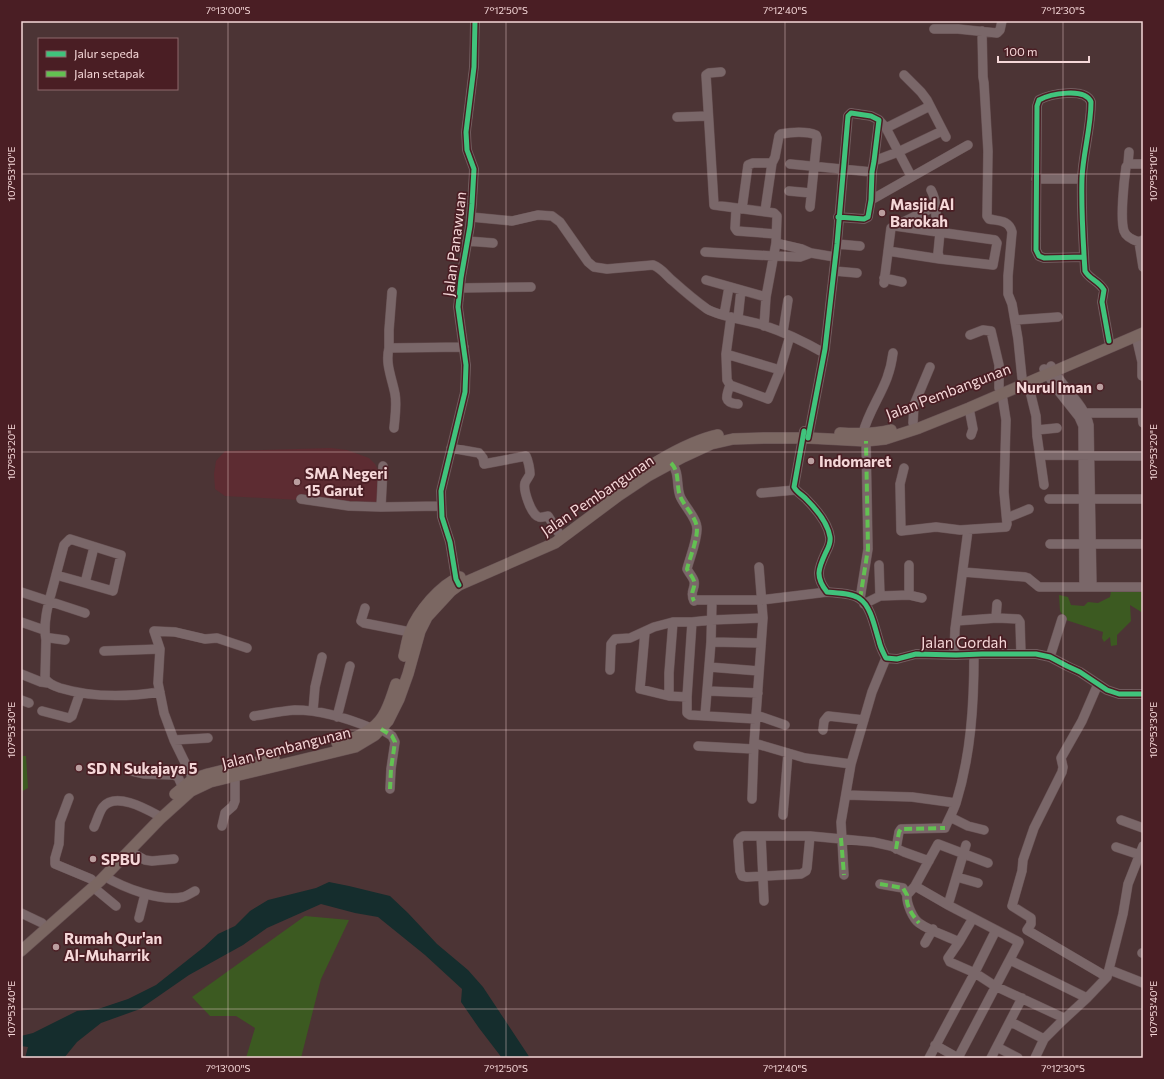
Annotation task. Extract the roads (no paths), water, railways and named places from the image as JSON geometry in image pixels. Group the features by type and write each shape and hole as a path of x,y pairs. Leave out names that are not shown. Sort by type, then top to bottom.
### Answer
{"main road":[{"name":"Jalan Pembangunan","path":"864,437 913,423 1001,391 1143,326"},
{"name":"Jalan Pembangunan","path":"1049,370 1140,335"},
{"name":"Jalan Pembangunan","path":"21,941 96,882 193,779 250,768 352,739 376,729 391,716 399,699 408,674 420,631 427,617 451,591 457,582 552,536 608,499 671,463 696,442 709,437 733,433 806,434 885,439 919,428 969,408 1001,391"},
{"name":"Jalan Pembangunan","path":"376,729 392,696 410,632 420,613 446,585 555,543 644,469 682,453"},
{"name":"Jalan Pembangunan","path":"21,951 129,851 158,815 200,786 235,776 250,768"}],"street":[{"name":"Jalan Panawuan","path":"457,582 450,542 442,517 441,491 465,392 466,365 458,307 471,217 474,169 467,150 466,132 474,67 475,21"},
{"path":"934,28 958,25 990,33 999,32 1002,21"},
{"path":"982,31 983,77 988,151 987,216 989,219 1004,222 1009,225 1012,232 1008,294 1012,304 1025,381 1036,416 1044,485"},
{"path":"721,72 709,72 706,75 714,205 765,211 774,213 777,216 774,256 766,297 764,326"},
{"path":"874,161 944,134 921,92 904,75"},
{"path":"1084,258 1044,258 1039,256 1036,250 1037,106 1039,100 1046,96 1083,94 1089,98 1091,102 1082,179 1084,258 1088,276 1099,282 1104,290 1102,302 1109,341"},
{"path":"886,128 930,106"},
{"path":"827,592 821,585 818,575 819,568 830,543 828,530 810,504 796,490 794,482 824,353 837,244 838,217 849,114 871,116 878,120 886,128 911,176"},
{"path":"677,117 708,116"},
{"path":"838,217 867,219 868,217 871,200 872,172 878,120"},
{"path":"765,211 772,163 775,157 779,136 781,134 816,135 817,138 810,207"},
{"path":"871,200 968,145"},
{"path":"1128,152 1128,164 1125,177 1124,233 1132,240 1141,241 1143,268"},
{"path":"772,163 753,162 748,165 735,228 737,231 776,239 810,253 835,257"},
{"path":"790,164 872,172"},
{"path":"1128,164 1143,164"},
{"path":"1036,179 1082,179"},
{"path":"931,190 936,198 938,253 940,259"},
{"path":"788,191 811,193"},
{"path":"902,282 884,280 891,228 936,206"},
{"path":"471,217 512,221 538,215 552,216 560,222 588,262 594,267 607,269 653,265 659,267 672,281 708,309 786,334 824,353"},
{"path":"888,251 992,266 994,264 997,246 997,242 995,240 894,226"},
{"path":"467,241 493,243"},
{"path":"837,244 860,246"},
{"path":"997,246 1010,248"},
{"path":"705,252 800,257 810,253"},
{"path":"834,271 857,273"},
{"path":"706,280 766,297"},
{"path":"460,288 531,287"},
{"path":"729,287 731,317 726,354 727,380 730,385 768,399 780,370 786,334 788,300"},
{"path":"731,317 741,290"},
{"path":"392,292 389,348 387,355 390,379 395,395 394,428"},
{"path":"1015,320 1058,317"},
{"path":"904,468 900,484 902,531 936,526 960,530 1004,528 1008,524 1004,492 1006,420 1001,391 999,365 991,331 983,330 970,335"},
{"path":"1140,335 1142,376"},
{"path":"389,348 464,347"},
{"path":"844,874 841,822 851,764 872,692 886,658 872,619 862,601 868,549 864,437 866,421 888,377 893,353"},
{"path":"726,354 780,370"},
{"path":"913,423 914,405 930,367"},
{"path":"1049,370 1082,422 1086,455 1088,587"},
{"path":"730,385 726,397 727,400 733,404 738,404"},
{"path":"1062,391 1085,413 1090,428 1086,455"},
{"path":"969,408 973,429 971,435"},
{"path":"1085,413 1143,412 1143,423"},
{"path":"1037,430 1057,428"},
{"path":"451,448 479,454 483,458 484,464 526,456 528,459 530,475 525,484 530,508 539,517 548,516 558,532"},
{"path":"1040,455 1143,456"},
{"path":"671,463 674,466 676,473 680,495 697,528 688,569 694,581 692,597 694,601 761,600 827,592 843,593 862,601 880,596 909,595 922,598"},
{"path":"381,507 383,466"},
{"path":"761,493 796,490"},
{"path":"1049,499 1143,499"},
{"path":"301,500 349,506 441,506"},
{"path":"1007,518 1029,509"},
{"path":"954,655 956,621 968,530"},
{"path":"48,683 45,678 46,640 44,630 49,602 64,545 70,539 121,555 113,591 56,576"},
{"path":"1050,544 1143,544"},
{"path":"84,583 94,547"},
{"path":"879,565 880,596"},
{"path":"909,565 909,595"},
{"path":"752,799 754,746 763,618 759,567"},
{"path":"962,572 1025,577 1040,587 1143,587"},
{"path":"22,594 84,613"},
{"path":"705,715 711,642 712,600"},
{"path":"997,604 997,618"},
{"path":"365,608 361,621 364,623 410,632"},
{"path":"610,670 611,644 616,639 630,638 654,627 673,622 763,618"},
{"path":"956,621 997,618 1018,619 1020,622 1021,654"},
{"path":"1050,657 1062,619"},
{"path":"21,622 44,630"},
{"path":"668,696 668,673 673,622"},
{"path":"692,622 686,709 688,715 756,717 785,725"},
{"path":"193,779 174,740 164,714 158,683 160,649 154,633 156,631 175,632 205,639 217,638 247,648"},
{"path":"644,632 640,688 642,690 668,696 687,697"},
{"path":"46,640 50,638 66,640"},
{"path":"711,642 761,643"},
{"path":"104,651 160,649"},
{"name":"Jalan Gordah","path":"886,658 897,659 916,654 1036,654 1050,657 1119,694 1143,694"},
{"path":"896,849 899,832 901,829 945,828 956,803 969,744 974,689 974,654"},
{"path":"313,711 315,688 322,657"},
{"path":"337,717 350,666"},
{"path":"709,667 759,671"},
{"path":"21,674 41,682 96,696 141,695 160,692"},
{"path":"1098,684 1082,721 1061,758 1063,767 1062,772 1034,828 1023,860 1022,871 1012,906 1030,918 1031,924 1027,930 1109,974 1143,983"},
{"path":"708,691 758,694"},
{"path":"42,711 70,718 80,693"},
{"path":"254,716 294,710 313,711 356,722 392,736 395,742 390,789"},
{"path":"823,730 824,721 828,716 864,720"},
{"path":"174,740 208,738"},
{"path":"698,746 754,746 805,758 851,764"},
{"path":"783,815 788,753"},
{"path":"131,771 144,774 174,775 178,777 183,788"},
{"path":"222,826 225,813 233,806 235,801 235,776"},
{"path":"846,795 912,797 956,803"},
{"path":"69,798 60,822 60,844 54,861 56,865 96,882 112,881 152,896 177,898 184,897 194,891"},
{"path":"94,827 103,806 109,802 120,800 129,802 158,815"},
{"path":"950,816 968,826 984,830"},
{"path":"1122,820 1143,828"},
{"path":"810,836 808,868 801,874 742,876 740,870 738,841 743,836 810,836 874,842 891,846 929,861"},
{"path":"761,836 764,901"},
{"path":"907,895 915,886 938,844 988,863"},
{"path":"948,906 966,845"},
{"path":"1035,1058 1044,1039 1064,1018 1087,998 1109,974 1123,914 1128,884 1142,850 1116,847"},
{"path":"129,851 145,860 152,861 174,859"},
{"path":"957,877 978,883"},
{"path":"96,882 116,906"},
{"path":"880,884 903,888 907,895 907,902 919,923 959,942"},
{"path":"915,886 948,906 1018,942 958,1058 936,1046"},
{"path":"139,918 145,894"},
{"path":"21,913 42,923"},
{"path":"973,918 948,958 949,961 975,973 995,986 1064,1018"},
{"path":"925,943 933,929"},
{"path":"929,1058 975,973 996,930"},
{"path":"1010,960 1087,998"},
{"path":"991,1058 1011,1022 1022,998"},
{"path":"1011,1022 1044,1039"},
{"path":"997,1047 1018,1058"}],"water":[{"path":"329,882 390,896 437,944 468,970 483,987 530,1058 502,1058 461,1002 462,989 425,955 378,917 355,913 321,904 267,928 243,945 189,975 140,1009 101,1023 77,1042 64,1058 25,1058 28,1047 21,1046 21,1036 33,1033 77,1011 98,1009 128,999 156,985 218,934 235,926 250,911 268,900 316,888"}],"place":[{"name":"Masjid Al Barokah","path":"882,213"},
{"name":"Nurul Iman","path":"1100,387"},
{"name":"Indomaret","path":"811,461"},
{"name":"SMA Negeri 15 Garut","path":"297,482"},
{"name":"SD N Sukajaya 5","path":"79,768"},
{"name":"SPBU","path":"93,859"},
{"name":"Rumah Qur'an Al-Muharrik","path":"56,947"}]}
